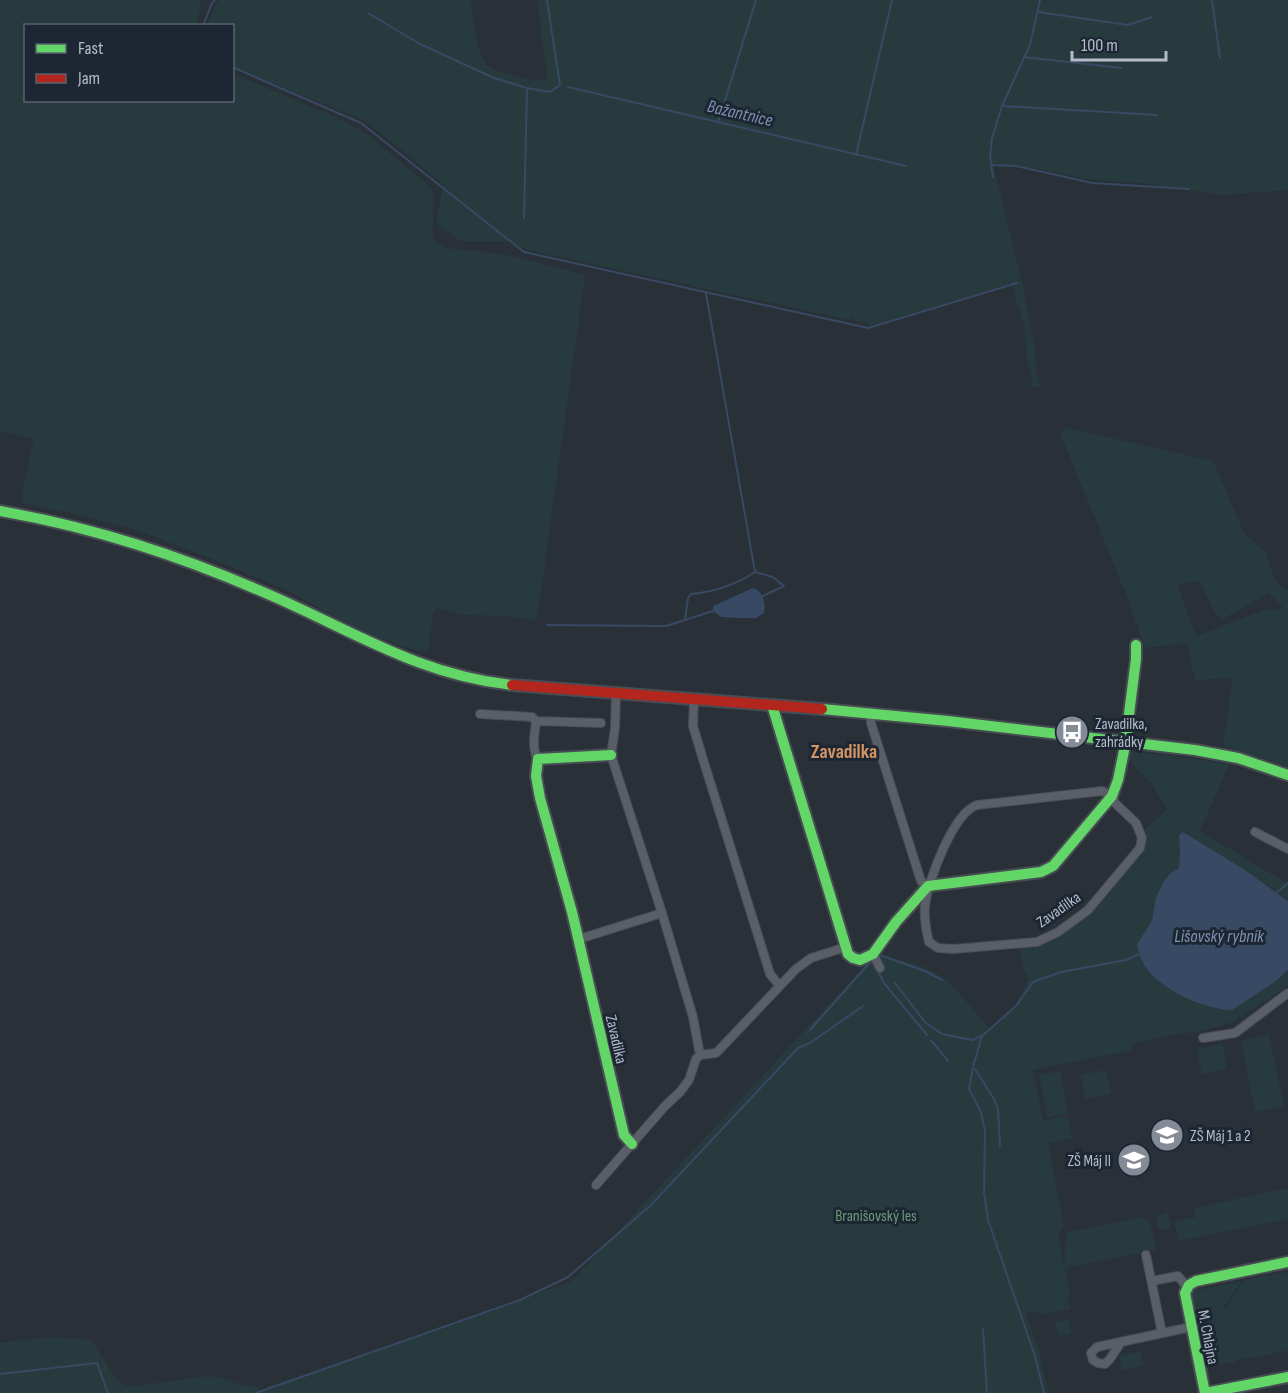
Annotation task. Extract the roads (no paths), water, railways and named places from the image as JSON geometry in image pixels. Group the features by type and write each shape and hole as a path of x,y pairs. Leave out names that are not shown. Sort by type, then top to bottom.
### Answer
{"street":[{"path":"0,511 80,526 134,541 203,566 276,597 375,647 429,669 482,682 616,695 871,712 1126,741 1234,756 1288,775"},
{"path":"871,712 871,723 921,881 928,886 1041,872 1053,866 1112,796 1125,754 1136,645"},
{"path":"616,695 611,755 693,1017 700,1055"},
{"path":"694,700 693,726 770,974 779,986"},
{"path":"772,705 848,954 860,960 873,954 879,968"},
{"path":"480,714 532,717 536,721 601,723"},
{"name":"Zavadilka","path":"536,721 534,748 538,759 535,766 541,802 579,939 624,1134 632,1144"},
{"path":"538,759 611,755"},
{"name":"Zavadilka","path":"1102,791 1112,796 1115,803 1136,823 1142,838 1140,848 1088,909 1058,932 1037,942 954,949 938,948 929,942 925,908 928,886 941,853 970,807 1102,791"},
{"path":"1255,832 1288,849"},
{"name":"Zavadilka","path":"873,954 896,922 928,886"},
{"path":"579,939 662,913"},
{"path":"597,1185 665,1106 680,1092 689,1080 696,1059 700,1055 716,1053 796,969 811,958 846,946"},
{"path":"1203,1038 1235,1033 1288,993"},
{"path":"1146,1255 1162,1333"},
{"path":"1152,1281 1178,1276 1187,1287 1196,1281 1288,1262"},
{"name":"M. Chlajna","path":"1187,1287 1185,1293 1205,1393 1288,1377"},
{"path":"1121,1342 1191,1328"}],"water":[{"path":"753,588 761,595 765,605 764,613 756,618 721,617 713,611 713,606"},
{"name":"Lišovský rybník","path":"1183,832 1245,870 1288,901 1288,970 1276,981 1232,1010 1198,1003 1164,985 1155,978 1142,961 1137,944 1152,921 1156,897 1164,881 1179,868 1179,835"}],"waterway":[{"path":"204,24 215,0"},
{"path":"368,13 420,44 494,78 550,92 560,85 547,0"},
{"path":"718,123 756,0"},
{"path":"856,155 892,0"},
{"path":"993,177 990,156 992,138 1002,106 1030,45 1040,0"},
{"path":"1212,0 1220,58"},
{"path":"1038,12 1128,25 1152,17"},
{"path":"1024,57 1122,68"},
{"path":"234,68 361,123 524,252 868,328 1017,283"},
{"name":"Bažantnice","path":"568,87 906,166"},
{"path":"524,218 527,89"},
{"path":"1002,106 1157,115"},
{"path":"991,165 1016,166 1092,183 1189,189"},
{"path":"547,625 666,626 685,620 688,598 691,594 724,587 755,572 706,293"},
{"path":"755,572 773,577 784,586 763,596"},
{"path":"685,620 713,611"},
{"path":"1277,892 1288,883"},
{"path":"1044,1393 1035,1356 988,1220 984,1193 985,1131 981,1112 969,1089 973,1067 982,1036 1016,1006 1033,982 1061,972 1126,960 1140,954"},
{"path":"882,956 925,971 942,980"},
{"path":"810,1030 871,961"},
{"path":"878,971 884,983 927,1035"},
{"path":"895,983 925,1022 942,1034 972,1040 981,1036"},
{"path":"256,1393 520,1300 568,1277 651,1205 798,1048 810,1043 863,1006"},
{"path":"931,1040 948,1061"},
{"path":"975,1069 998,1109 1000,1146"},
{"path":"983,1329 987,1393"},
{"path":"0,1374 97,1363 108,1393"}],"place":[{"name":"Zavadilka, zahrádky","path":"1072,732"},
{"name":"ZŠ Máj 1 a 2","path":"1167,1135"},
{"name":"ZŠ Máj II","path":"1134,1160"}],"district":[{"name":"Zavadilka","path":"844,751"}],"park label":[{"name":"Branišovský les","path":"876,1215"}]}
